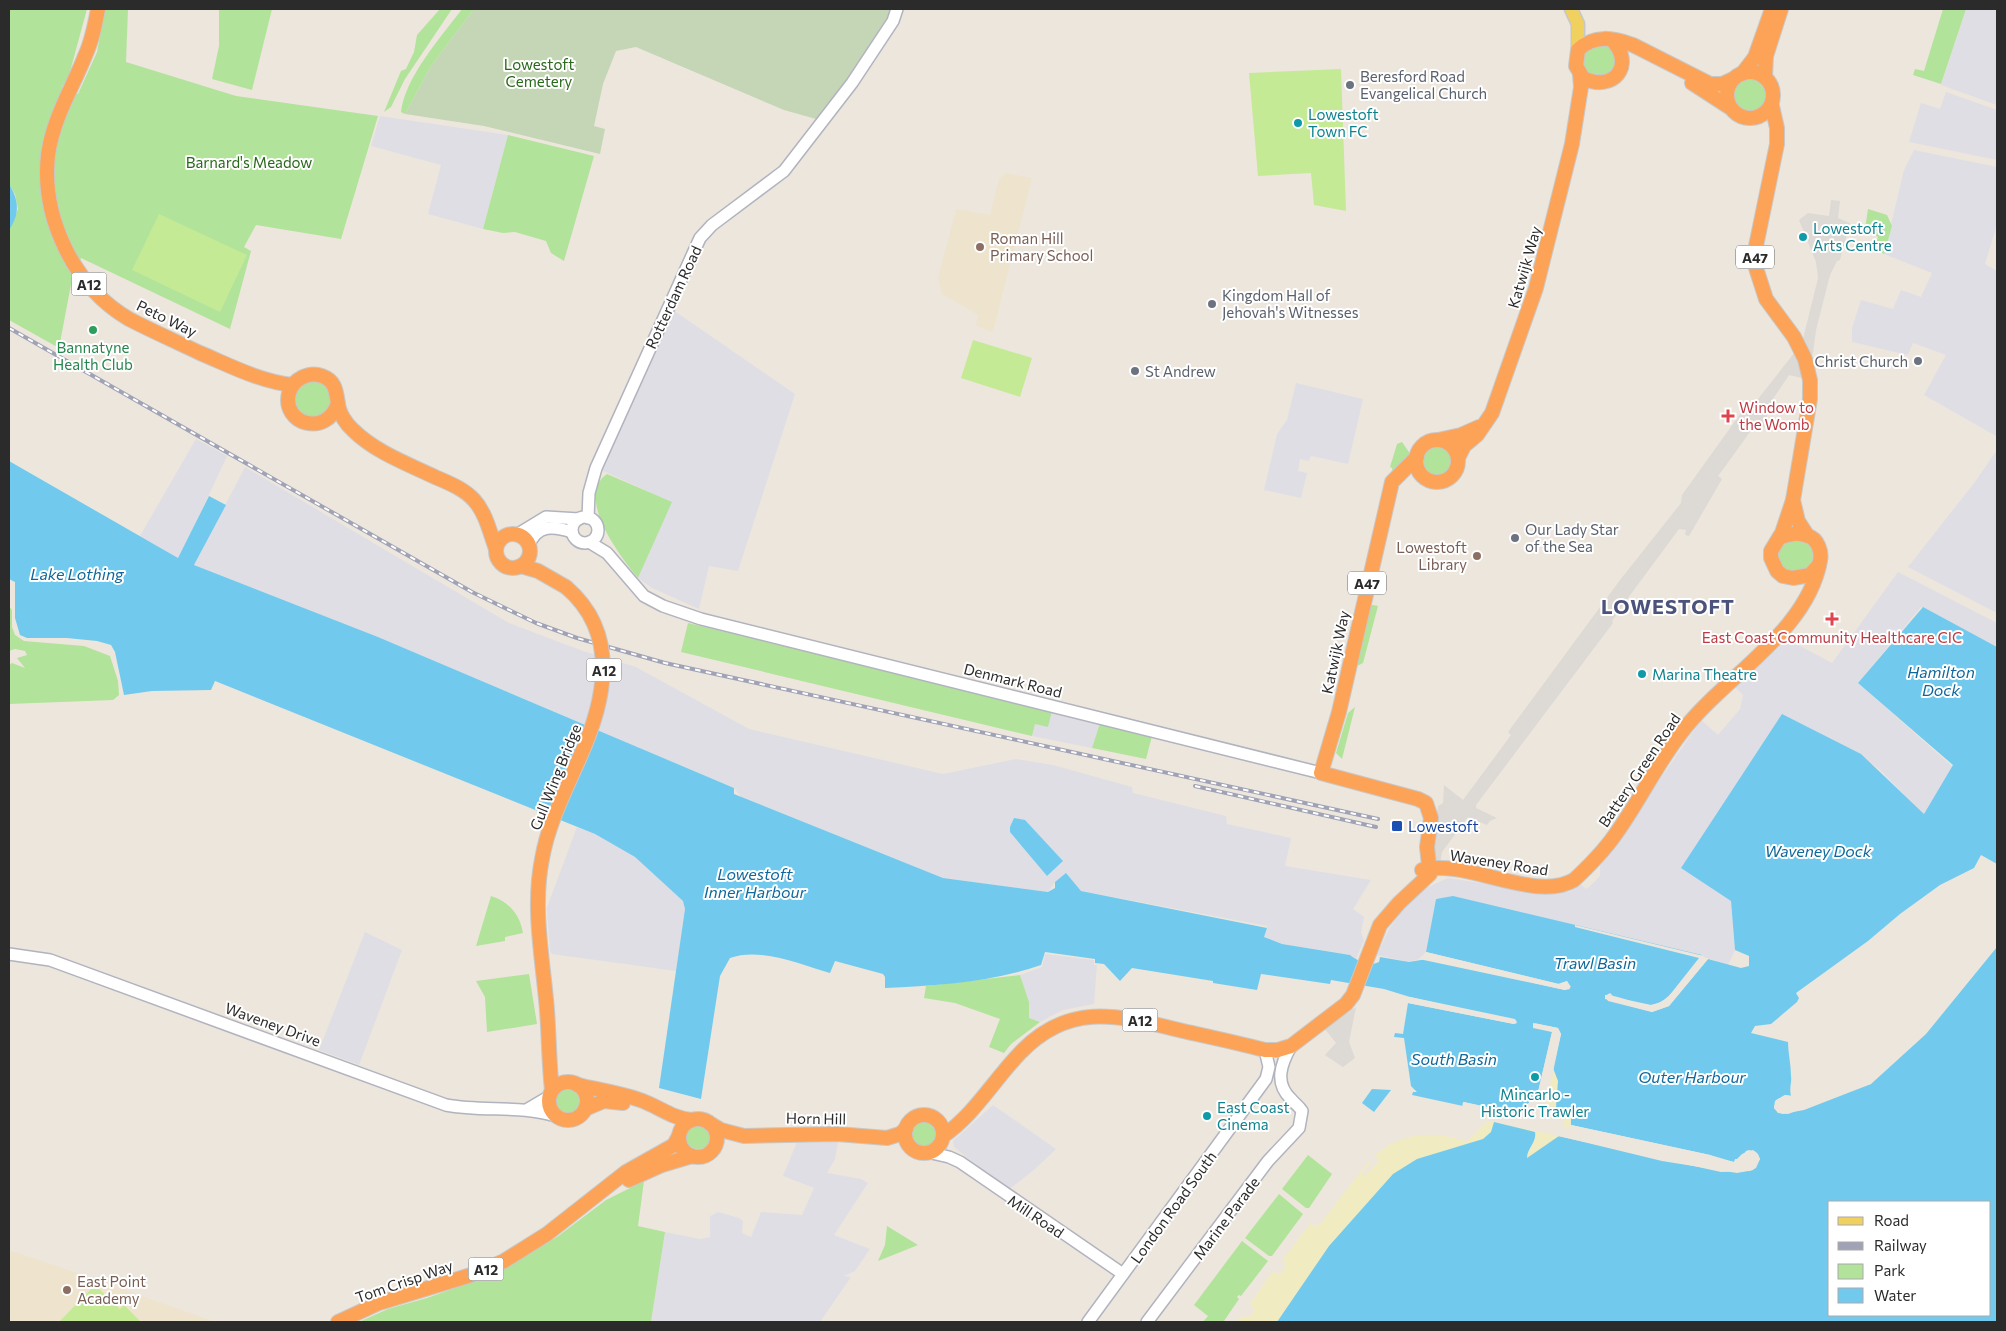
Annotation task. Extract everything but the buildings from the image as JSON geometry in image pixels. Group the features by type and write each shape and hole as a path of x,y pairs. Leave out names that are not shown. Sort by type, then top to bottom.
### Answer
{"highway":[{"name":"Peto Way","path":"98,9 86,55 56,119 48,154 47,175 50,207 60,239 80,273 91,287 128,318 261,380 288,402"},
{"path":"1729,107 1727,91 1756,57 1772,9"},
{"path":"1765,76 1753,73 1738,76 1722,84 1710,84 1633,45 1605,39 1588,42 1578,50 1576,66 1580,75 1591,82 1601,84 1612,80 1627,60 1634,57 1647,58 1741,116 1761,117 1772,106 1774,92 1765,76 1766,56 1781,9"},
{"path":"1605,39 1620,53 1622,66"},
{"name":"Katwijk Way","path":"1458,458 1464,446 1477,435 1484,425 1499,396 1536,288 1559,201 1577,112 1581,87 1580,75"},
{"name":"Katwijk Way","path":"1577,112 1586,95 1601,84"},
{"name":"A47","path":"1772,106 1778,135 1756,246 1756,268 1763,293 1799,346 1808,372 1809,407 1793,500 1778,538"},
{"path":"1755,118 1764,123 1774,151"},
{"path":"338,404 332,416 315,424 301,421 290,410 288,402 292,385 305,376 320,376 334,385 342,415 352,430"},
{"name":"Peto Way","path":"261,380 292,385"},
{"path":"326,420 352,430 389,455 462,490 474,501 485,519 501,563 510,568 521,566 525,563 530,549 523,536 495,528 485,519"},
{"path":"1393,479 1417,457 1421,448 1432,441 1461,435 1484,425"},
{"path":"1393,479 1409,474 1438,482 1450,477 1458,467 1458,458 1449,444 1441,440 1432,441"},
{"path":"1417,457 1418,468 1426,478"},
{"name":"Katwijk Way","path":"1321,773 1338,712 1372,560 1393,479"},
{"name":"A47","path":"1793,500 1798,521 1807,535"},
{"path":"496,549 500,539 513,534"},
{"path":"1791,534 1807,535 1815,540 1819,549 1819,564 1810,576 1794,578 1783,576 1774,566 1771,551 1778,538 1791,534"},
{"name":"A12","path":"530,549 566,587"},
{"name":"Battery Green Road","path":"1586,868 1616,834 1682,732 1717,693 1776,637 1808,599 1815,583 1819,564"},
{"name":"A12","path":"521,566 538,570 566,587"},
{"path":"1794,578 1802,586 1802,605"},
{"name":"Gull Wing Bridge","path":"551,1052 538,930 538,888 542,858 567,787 590,734 602,693 604,675 603,656 591,619 577,596 566,587"},
{"name":"Denmark Road","path":"1321,773 1418,799 1426,803 1429,808 1430,822 1427,854 1430,868"},
{"path":"1291,1046 1340,1010 1352,994 1380,925 1381,915 1386,904 1422,870 1430,868 1430,874 1398,903 1380,925"},
{"name":"Waveney Road","path":"1430,868 1547,887 1566,885 1586,868"},
{"name":"A12","path":"920,1151 936,1148 942,1138 963,1121 1017,1056 1042,1032 1077,1018 1107,1015 1126,1017 1265,1050 1278,1050 1291,1046"},
{"name":"A12","path":"551,1052 564,1075 575,1084 632,1097 654,1105 680,1119 699,1119 709,1123"},
{"name":"A12","path":"551,1052 551,1093"},
{"path":"585,1110 586,1096 575,1084 560,1084 551,1093 550,1107 556,1116 567,1120 574,1119 585,1110 604,1101 620,1102 661,1117 679,1135 681,1147 692,1156"},
{"name":"A12","path":"887,1138 900,1134 918,1116 928,1116 936,1120 954,1117 972,1109"},
{"name":"A12","path":"679,1135 683,1127 692,1120"},
{"path":"936,1120 942,1129 942,1138"},
{"path":"709,1123 716,1135 714,1148"},
{"name":"Horn Hill","path":"709,1123 721,1130 744,1136 837,1134 887,1138 920,1151"},
{"path":"906,1128 906,1140 920,1151"},
{"name":"Tom Crisp Way","path":"338,1322 379,1303 471,1275 504,1261 547,1234 626,1172 674,1145 679,1135"},
{"name":"Horn Hill","path":"714,1148 744,1136"},
{"name":"A12","path":"692,1156 703,1156 714,1148"},
{"name":"Tom Crisp Way","path":"605,1190 614,1188 662,1165 692,1156"}],"main road":[{"path":"1571,9 1578,24 1578,50"},
{"path":"1578,24 1605,39"}],"street":[{"name":"Rotterdam Road","path":"584,518 596,468 700,238 712,225 784,171 844,94 893,21 898,9"},
{"name":"Rotterdam Road","path":"893,21 908,9"},
{"path":"513,534 546,517 584,518 595,522 598,529 596,537 589,542 580,542 572,532 556,527 543,529 532,538 530,549"},
{"path":"572,532 573,527 584,518"},
{"name":"Denmark Road","path":"598,529 607,553"},
{"name":"Denmark Road","path":"589,542 607,553 644,596 662,606 717,624 1321,773"},
{"name":"Waveney Drive","path":"9,954 50,960 446,1105 466,1108 528,1109 556,1116"},
{"path":"1257,1092 1279,1090 1281,1069 1291,1046"},
{"name":"London Road South","path":"1088,1322 1257,1092 1268,1074 1269,1067 1265,1050"},
{"name":"Marine Parade","path":"1147,1322 1268,1161 1298,1128 1302,1115 1301,1108 1279,1090"},
{"path":"528,1109 551,1093"},
{"path":"942,1138 942,1148 949,1157"},
{"name":"Mill Road","path":"920,1151 949,1157 1123,1274"}],"shaded area":[{"path":"1966,9 1997,9 1997,105 1941,85"},
{"path":"1946,92 1997,110 1997,160 1909,142 1921,103 1940,109"},
{"path":"380,116 508,135 483,229 428,214 441,165 371,146"},
{"path":"1914,150 1997,167 1997,224 1985,264 1997,271 1996,436 1924,395 1946,355 1913,343 1908,355 1852,342 1852,328 1861,300 1893,309 1901,290 1921,297 1932,273 1884,254 1904,170"},
{"name":"Roman Hill Primary School","path":"1006,173 1032,178 993,332 976,326 978,315 942,294 938,278 956,209 990,215 999,179"},
{"path":"1831,200 1840,201 1838,218 1850,223 1840,260 1837,261 1830,275 1816,330 1811,358 1810,380 1789,375 1773,399 1772,413 1767,413 1766,428 1755,425 1718,476 1722,479 1689,536 1685,535 1686,530 1679,529 1628,598 1612,621 1613,623 1476,805 1476,808 1497,818 1490,821 1487,825 1468,817 1442,852 1440,864 1437,863 1432,844 1438,806 1443,803 1444,785 1463,800 1511,735 1508,732 1620,580 1681,503 1682,495 1748,403 1754,404 1802,343 1818,278 1816,262 1799,220 1808,213 1829,216"},
{"path":"673,310 795,394 738,571 709,566 699,609 652,588 638,578 671,502 601,470"},
{"path":"1296,383 1363,399 1348,464 1311,456 1309,461 1300,459 1298,471 1307,473 1301,498 1264,490 1277,434 1287,420"},
{"path":"196,439 227,456 179,559 140,536"},
{"path":"1997,450 1997,613 1908,567 1975,482"},
{"path":"245,467 509,623 583,651 636,667 749,729 943,774 1016,759 1053,765 1132,787 1133,793 1226,816 1227,824 1291,838 1285,866 1371,880 1353,909 1364,917 1361,932 1364,940 1356,959 1350,955 1282,944 1264,937 1267,926 1081,891 1055,882 1048,892 943,878 741,797 734,788 378,637 194,565"},
{"path":"1898,572 1997,623 1997,647 1921,607 1858,683 1953,767 1924,815 1880,770 1855,751 1731,901 1735,950 1728,965 1701,956 1436,898 1426,952 1419,959 1409,962 1377,955 1389,929 1405,906 1424,889 1448,878 1555,894 1571,891 1581,885 1587,889 1600,876 1600,866 1701,720 1718,735 1740,709 1743,695 1734,686 1787,639 1832,663"},
{"path":"1052,711 1100,723 1092,748 1032,736 1035,724"},
{"path":"577,827 595,834 635,857 683,901 685,909 676,971 552,954 550,951 546,910"},
{"path":"365,932 402,950 359,1065 319,1050"},
{"path":"1045,954 1094,960 1094,965 1097,965 1094,1004 1063,1010 1040,1022 1028,1018 1029,1002 1020,975 1042,967"},
{"path":"1356,1007 1349,1042 1355,1058 1343,1067 1325,1055 1336,1043 1325,1029"},
{"path":"993,1105 1056,1149 1034,1170 1008,1190 954,1147 953,1141"},
{"path":"797,1142 838,1142 835,1159 827,1173 861,1179 868,1183 834,1235 870,1249 855,1271 844,1276 851,1277 820,1322 651,1322 665,1232 700,1239 710,1237 710,1216 718,1212 743,1221 742,1233 751,1237 761,1212 802,1215 814,1188 783,1176"},
{"name":"East Point Academy","path":"9,1250 89,1277 215,1322 9,1322"}],"green space":[{"name":"Barnard's Meadow","path":"9,9 87,9 68,79 62,87 78,94 97,52 105,9 128,9 126,62 236,96 378,116 341,239 256,225 244,247 251,251 230,329 81,258 73,274 59,348 9,320 9,230 18,209 15,194 9,184"},
{"path":"219,9 272,9 252,90 212,79 219,46"},
{"path":"440,9 452,9 405,79 391,107 384,112 401,71 406,69 414,52 417,35"},
{"path":"462,9 474,9 431,66 405,114 401,112 409,85 417,71"},
{"name":"Lowestoft Cemetery","path":"474,9 893,9 824,114 816,119 784,110 636,47 616,51 603,84 594,126 605,129 600,154 484,126 405,114 431,66"},
{"path":"1943,9 1966,9 1941,84 1913,75 1915,69 1924,71"},
{"path":"1611,45 1618,64 1604,78 1585,72 1581,60 1588,46"},
{"name":"Lowestoft Town FC","path":"1341,69 1346,211 1314,205 1311,173 1258,176 1249,73"},
{"path":"1751,77 1758,78 1764,82 1768,88 1768,102 1764,108 1758,112 1751,113 1744,112 1738,108 1734,102 1733,95 1734,88 1738,82 1744,78"},
{"path":"508,135 594,156 564,261 551,253 546,241 515,232 503,233 483,229"},
{"path":"1868,209 1887,215 1892,226 1884,254 1874,249 1878,237 1865,229"},
{"path":"159,214 247,255 220,312 132,270"},
{"path":"973,340 1032,358 1020,397 961,378"},
{"path":"313,381 326,386 331,399 326,412 313,417 300,412 295,399 300,386"},
{"path":"1402,442 1411,455 1393,475 1392,468 1390,467 1397,444"},
{"path":"1437,444 1449,449 1454,461 1449,473 1437,478 1425,473 1420,461 1425,449"},
{"path":"607,474 672,502 638,578 612,542 598,511 596,497 598,484"},
{"path":"1795,538 1807,544 1813,556 1807,568 1795,574 1783,568 1777,556 1783,544"},
{"path":"1368,604 1378,606 1363,663 1355,667"},
{"path":"9,606 12,610 12,627 15,635 24,641 84,646 110,656 118,681 119,695 113,700 9,704 9,665 12,663 25,668 17,658 27,655 25,651 15,649 9,651"},
{"path":"688,623 1052,711 1048,727 1035,724 1032,736 681,652"},
{"path":"1355,707 1342,759 1336,753 1348,713"},
{"path":"1100,723 1152,736 1146,759 1092,748"},
{"path":"491,896 508,905 513,910 522,926 523,933 505,937 505,941 476,946"},
{"path":"529,974 537,1024 487,1032 485,997 476,981"},
{"path":"1020,975 1029,1002 1029,1018 1040,1022 1011,1044 1004,1053 989,1047 1000,1019 955,1003 924,998 926,986"},
{"path":"568,1086 574,1087 582,1095 582,1107 574,1115 568,1116 562,1115 554,1107 553,1101 554,1095 562,1087"},
{"path":"924,1120 934,1124 938,1134 934,1144 924,1148 914,1144 910,1134 914,1124"},
{"path":"698,1125 707,1128 710,1137 707,1146 698,1149 689,1146 686,1137 689,1128"},
{"path":"1308,1155 1332,1174 1309,1208 1306,1208 1282,1189"},
{"path":"644,1181 638,1226 665,1232 651,1322 359,1322 388,1309 427,1298 497,1273 557,1237 606,1200"},
{"path":"1279,1194 1303,1214 1272,1256 1269,1256 1245,1238"},
{"path":"887,1226 918,1245 878,1261 885,1245"},
{"path":"1242,1241 1268,1261 1241,1296 1237,1297 1239,1299 1224,1321 1203,1322 1208,1316 1194,1305"},
{"path":"95,1285 120,1309 124,1305 141,1322 59,1322"}],"sand":[{"path":"1555,1063 1571,1117 1570,1129 1563,1127 1566,1109 1546,1105"},
{"path":"1488,1121 1564,1137 1362,1322 1237,1322 1241,1317 1251,1316 1254,1310 1250,1304 1272,1272 1277,1274 1284,1271 1285,1263 1283,1259 1310,1224 1315,1226 1320,1224 1369,1161 1371,1163 1362,1173 1365,1176 1379,1161 1375,1155 1399,1140 1416,1136 1447,1136 1467,1141"}],"water":[{"path":"9,184 15,196 17,207 13,224 9,230"},
{"path":"9,461 178,558 209,496 226,505 194,565 378,637 734,788 734,794 943,878 1048,892 1055,888 1055,882 1066,873 1081,891 1267,928 1264,937 1282,944 1350,955 1368,964 1379,962 1380,957 1409,962 1427,959 1565,990 1570,989 1567,981 1558,984 1426,952 1436,899 1453,896 1702,955 1679,986 1657,1004 1644,1004 1605,995 1605,999 1652,1012 1669,1006 1708,959 1741,968 1749,966 1749,956 1735,950 1731,901 1681,868 1782,714 1861,754 1924,814 1953,765 1858,683 1923,607 1997,647 1997,864 1981,855 1974,868 1940,885 1900,914 1868,941 1796,993 1799,998 1797,1002 1771,1024 1755,1026 1751,1033 1788,1042 1791,1096 1785,1095 1776,1100 1774,1108 1782,1114 1804,1110 1871,1084 1926,1034 1997,947 1997,1322 1277,1322 1329,1246 1393,1174 1417,1159 1483,1139 1491,1132 1494,1122 1535,1132 1535,1139 1527,1158 1559,1136 1662,1161 1737,1173 1753,1170 1760,1159 1753,1150 1742,1154 1734,1162 1710,1155 1571,1125 1571,1117 1565,1115 1566,1109 1556,1107 1558,1081 1553,1068 1561,1034 1558,1028 1534,1023 1552,1032 1538,1092 1519,1114 1464,1102 1463,1106 1412,1095 1413,1092 1417,1092 1411,1086 1404,1038 1394,1037 1395,1033 1403,1034 1408,1003 1514,1024 1517,1021 1410,997 1384,989 1331,980 1330,984 1261,974 1257,990 1132,968 1120,981 1104,964 1095,963 1095,959 1045,952 1041,965 1023,971 945,984 885,988 885,977 883,974 835,961 830,973 781,958 768,956 742,955 730,958 720,976 701,1099 659,1088 685,909 683,901 635,857 595,834 215,681 211,690 152,691 124,695 115,652 111,645 97,641 67,638 27,638 20,635 15,618 15,582 9,579"},
{"path":"1014,818 1025,820 1063,861 1047,876 1010,832"},
{"path":"1372,1089 1391,1090 1374,1112 1362,1103"}],"pier":[{"path":"1575,925 1704,956 1666,1003 1651,1007 1613,999 1610,995 1609,999 1652,1009 1668,1004 1706,958 1708,959 1669,1006 1652,1012 1608,1001 1605,996 1610,993 1614,997 1651,1005 1665,1001 1699,958 1575,927"},
{"path":"1426,952 1559,984 1567,981 1571,987 1565,990 1419,959 1427,957 1557,986 1424,954"},
{"path":"1410,997 1515,1019 1517,1023 1514,1024 1408,1003 1409,1001 1515,1022 1409,999"},
{"path":"1533,1023 1558,1028 1561,1034 1553,1072 1551,1068 1558,1034 1552,1030 1554,1033 1540,1093 1532,1104 1519,1116 1465,1105 1462,1108 1463,1102 1519,1114 1530,1102 1538,1092 1552,1032 1533,1028"},
{"path":"1870,1081 1871,1084 1788,1114 1778,1113 1774,1108 1775,1101 1785,1095 1793,1096 1777,1103 1777,1109 1782,1112 1803,1107"},
{"path":"1571,1125 1710,1155 1734,1162 1735,1159 1739,1159 1749,1150 1756,1152 1760,1159 1756,1168 1750,1171 1721,1172 1553,1135 1559,1133 1721,1169 1749,1169 1754,1166 1757,1159 1754,1154 1747,1153 1741,1161 1735,1164 1570,1127"}],"railway":[{"path":"9,328 472,592 536,623 577,638 665,663 1378,819"},
{"path":"1195,786 1376,827"}],"place":[{"name":"Beresford Road Evangelical Church","path":"1350,85"},
{"name":"Lowestoft Town FC","path":"1298,123"},
{"name":"Lowestoft Arts Centre","path":"1803,237"},
{"name":"Roman Hill Primary School","path":"980,247"},
{"name":"Kingdom Hall of Jehovah's Witnesses","path":"1212,304"},
{"name":"Bannatyne Health Club","path":"93,330"},
{"name":"Christ Church","path":"1918,361"},
{"name":"St Andrew","path":"1135,371"},
{"name":"Window to the Womb","path":"1728,416"},
{"name":"Our Lady Star of the Sea","path":"1515,538"},
{"name":"Lowestoft Library","path":"1477,556"},
{"name":"East Coast Community Healthcare CIC","path":"1832,619"},
{"name":"Marina Theatre","path":"1642,674"},
{"name":"Lowestoft","path":"1397,826"},
{"name":"Mincarlo - Historic Trawler","path":"1535,1077"},
{"name":"East Coast Cinema","path":"1207,1116"},
{"name":"East Point Academy","path":"67,1290"}],"district":[{"name":"LOWESTOFT","path":"1668,606"}],"water label":[{"name":"Lake Lothing","path":"77,573"},
{"name":"Hamilton Dock","path":"1941,680"},
{"name":"Waveney Dock","path":"1818,850"},
{"name":"Lowestoft Inner Harbour","path":"755,882"},
{"name":"Trawl Basin","path":"1595,962"},
{"name":"South Basin","path":"1454,1058"},
{"name":"Outer Harbour","path":"1692,1076"}]}
